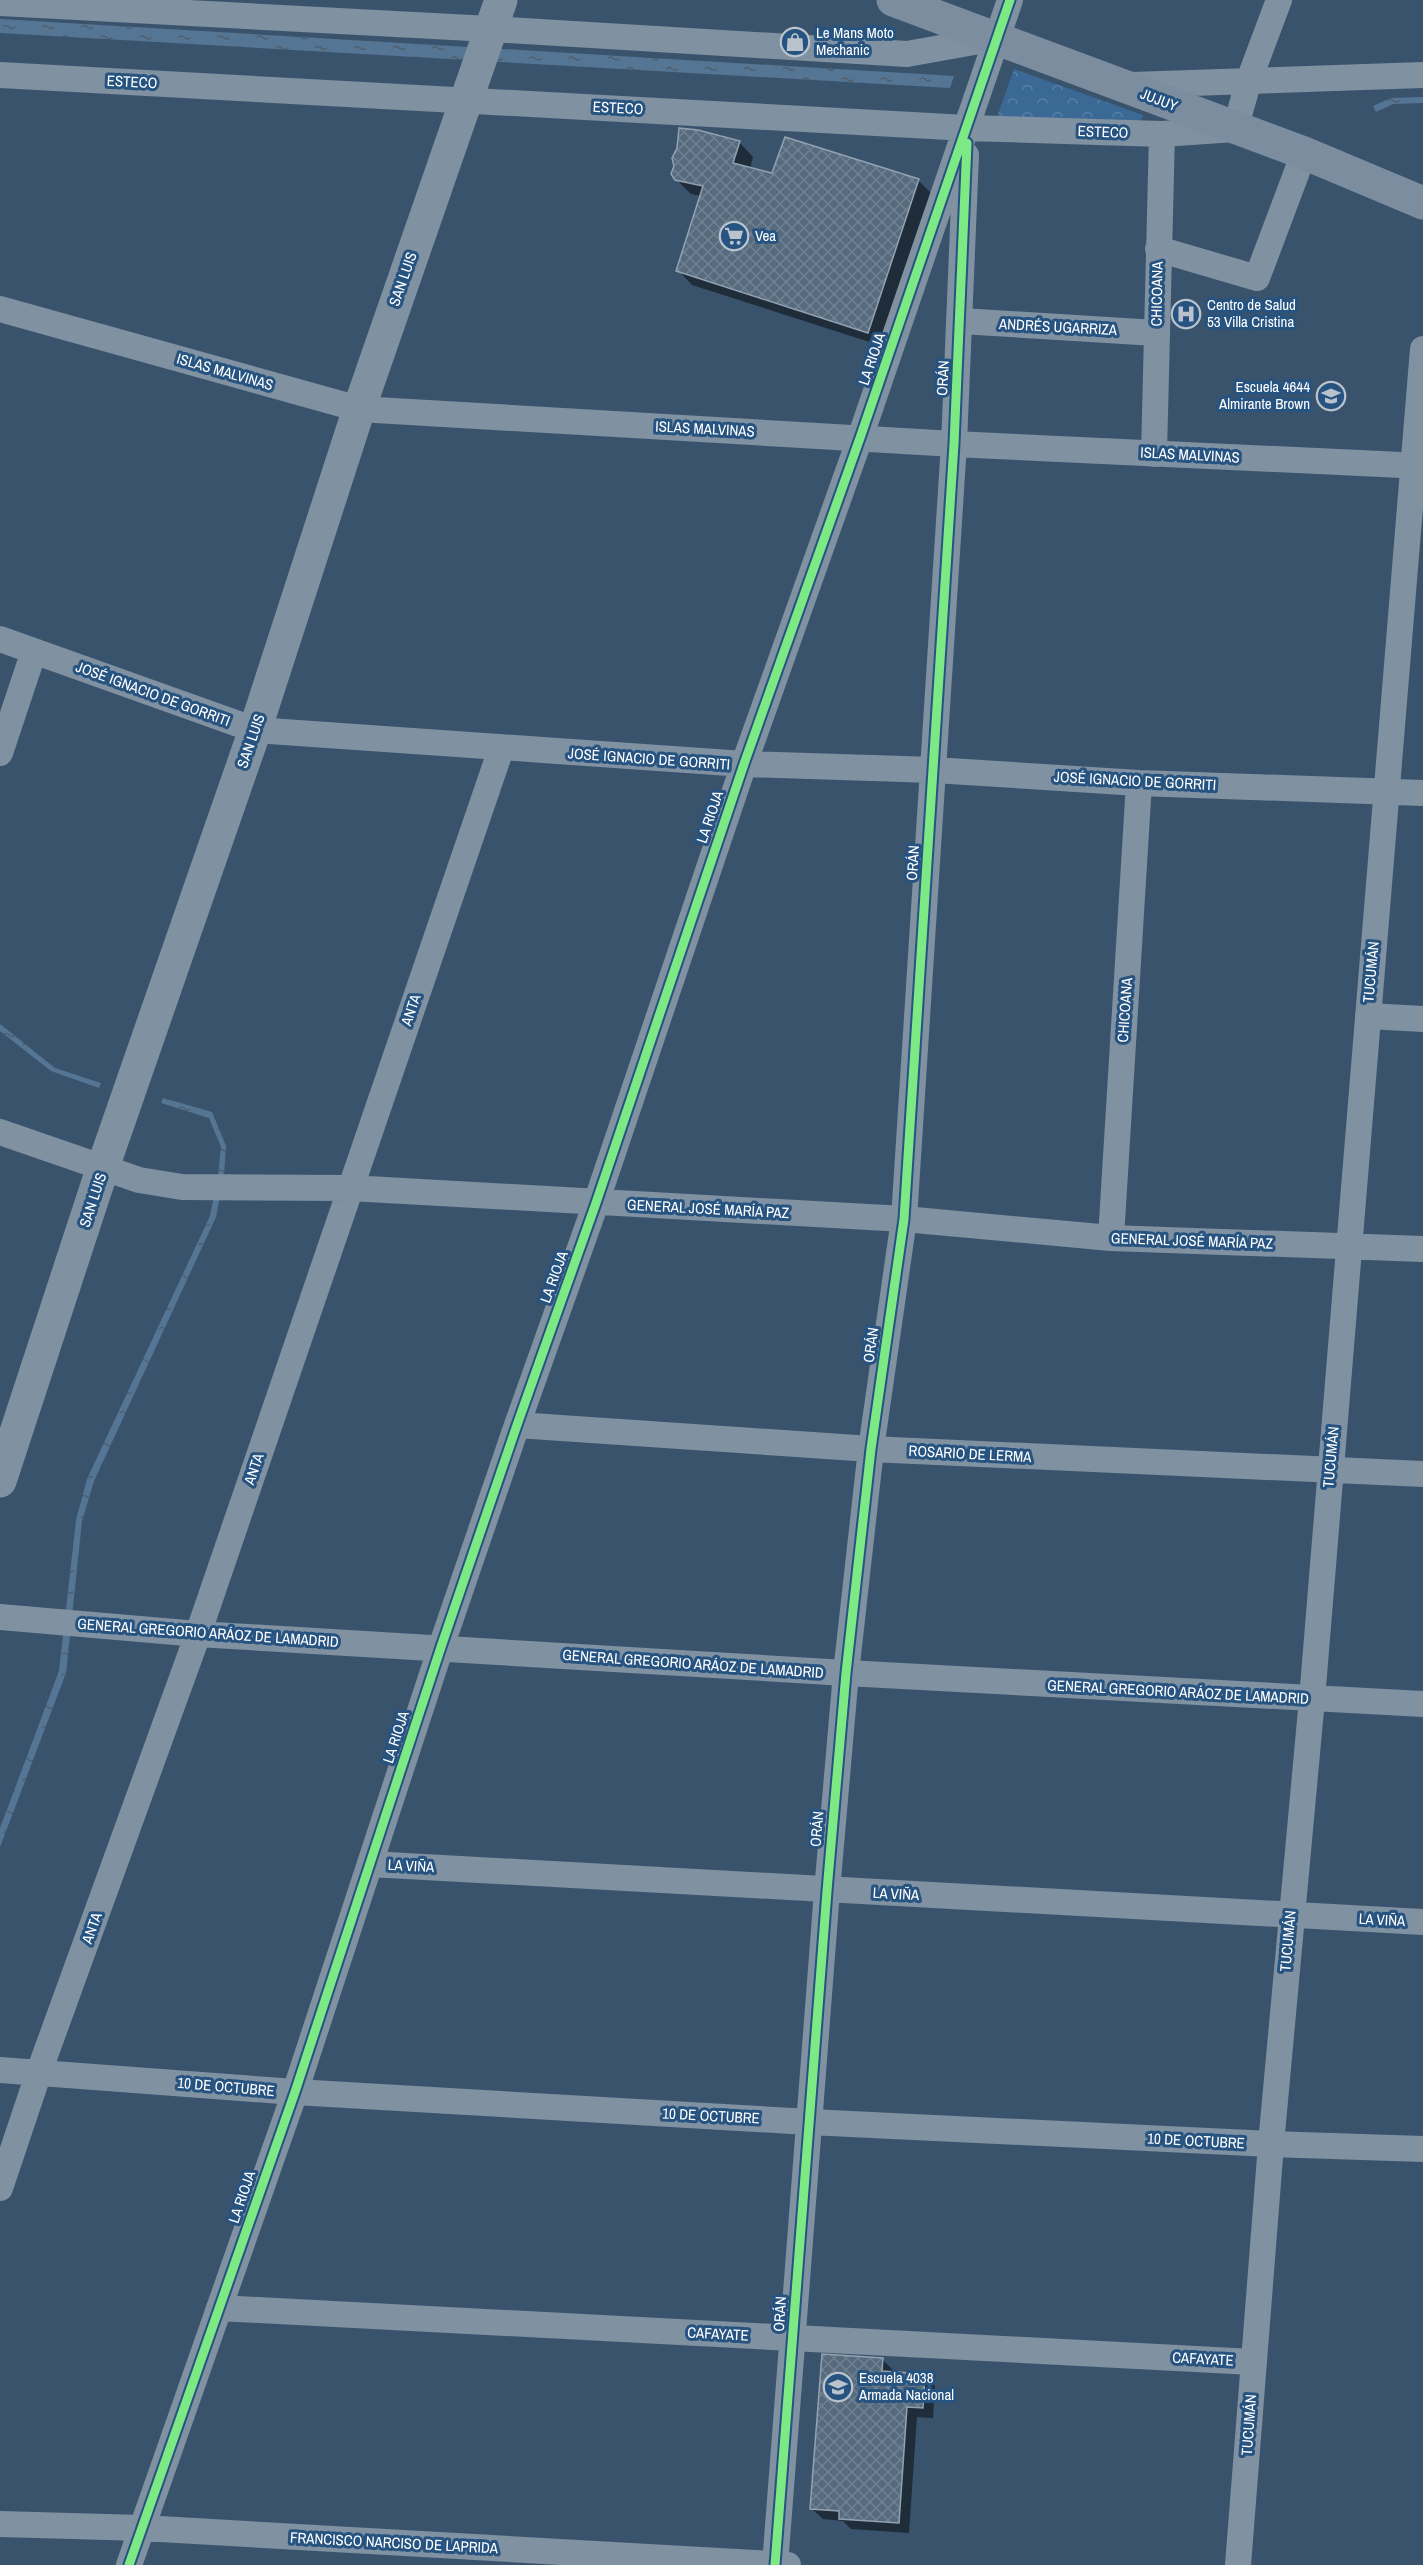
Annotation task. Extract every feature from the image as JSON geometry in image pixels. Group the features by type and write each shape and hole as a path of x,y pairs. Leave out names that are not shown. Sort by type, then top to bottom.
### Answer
{"main road":[{"name":"JUJUY","path":"893,0 1304,153 1423,203"}],"street":[{"name":"LA RIOJA","path":"129,2565 295,2092 441,1647 517,1425 596,1203 744,765 860,438 1010,0"},
{"path":"1235,129 1249,80 1279,0"},
{"path":"0,3 496,14 906,54 996,38"},
{"name":"SAN LUIS","path":"0,1481 104,1167 255,730 358,409 496,14"},
{"name":"ESTECO","path":"0,75 967,128 1162,134 1235,129"},
{"path":"1122,86 1423,75"},
{"name":"ORÁN","path":"775,2565 846,1673 871,1449 904,1219 954,444 961,321 967,128"},
{"name":"CHICOANA","path":"1154,454 1162,134"},
{"path":"1158,249 1257,278 1304,153"},
{"name":"ISLAS MALVINAS","path":"0,309 358,409 954,444 1419,466"},
{"name":"ANDRÉS UGARRIZA","path":"961,321 1156,333"},
{"name":"TUCUMÁN","path":"1238,2565 1271,2144 1312,1699 1386,791 1419,466 1423,349"},
{"name":"JOSÉ IGNACIO DE GORRITI","path":"0,639 255,730 744,765 934,770 1139,783 1423,793"},
{"path":"0,753 34,651"},
{"name":"ANTA","path":"0,2188 39,2072 198,1634 501,749"},
{"name":"CHICOANA","path":"1111,1238 1139,783"},
{"path":"1368,1016 1423,1019"},
{"name":"GENERAL JOSÉ MARÍA PAZ","path":"0,1132 139,1180 182,1187 350,1188 904,1219 1111,1238 1423,1249"},
{"name":"ROSARIO DE LERMA","path":"517,1425 871,1449 1423,1474"},
{"name":"GENERAL GREGORIO ARÁOZ DE LAMADRID","path":"0,1617 198,1634 846,1673 1423,1704"},
{"name":"LA VIÑA","path":"370,1864 827,1891 1423,1922"},
{"name":"10 DE OCTUBRE","path":"0,2070 295,2092 809,2122 1423,2149"},
{"name":"CAFAYATE","path":"219,2308 1253,2362"},
{"name":"FRANCISCO NARCISO DE LAPRIDA","path":"0,2524 142,2528 461,2556 788,2565"}],"green space":[{"path":"1014,69 1143,115 1140,125 997,117"}],"water":[{"path":"0,19 954,76 950,88 0,33"},
{"path":"1423,97 1423,103 1393,104 1376,112 1373,106 1391,98"},
{"path":"0,1024 55,1068 101,1083 99,1088 51,1071 0,1031"},
{"path":"163,1098 212,1112 226,1146 224,1175 216,1217 94,1481 82,1521 66,1673 0,1847 0,1828 59,1671 76,1520 87,1479 210,1216 221,1147 209,1118 161,1103"}],"building":[{"path":"679,128 698,130 740,141 733,163 772,173 785,137 919,179 868,333 676,271 703,186 675,180 671,174"},
{"path":"822,2354 883,2358 882,2371 925,2374 923,2408 907,2407 899,2523 839,2519 839,2511 810,2509"}],"cycle path":[{"path":"129,2565 295,2092 441,1647 596,1203 744,764 860,438 1010,0"},
{"path":"775,2565 846,1673 871,1449 904,1219 954,444 967,143"}],"place":[{"name":"Le Mans Moto Mechanic","path":"795,42"},
{"name":"Vea","path":"734,236"},
{"name":"Centro de Salud 53 Villa Cristina","path":"1186,314"},
{"name":"Escuela 4644 Almirante Brown","path":"1331,396"},
{"name":"Escuela 4038 Armada Nacional","path":"838,2387"}]}
